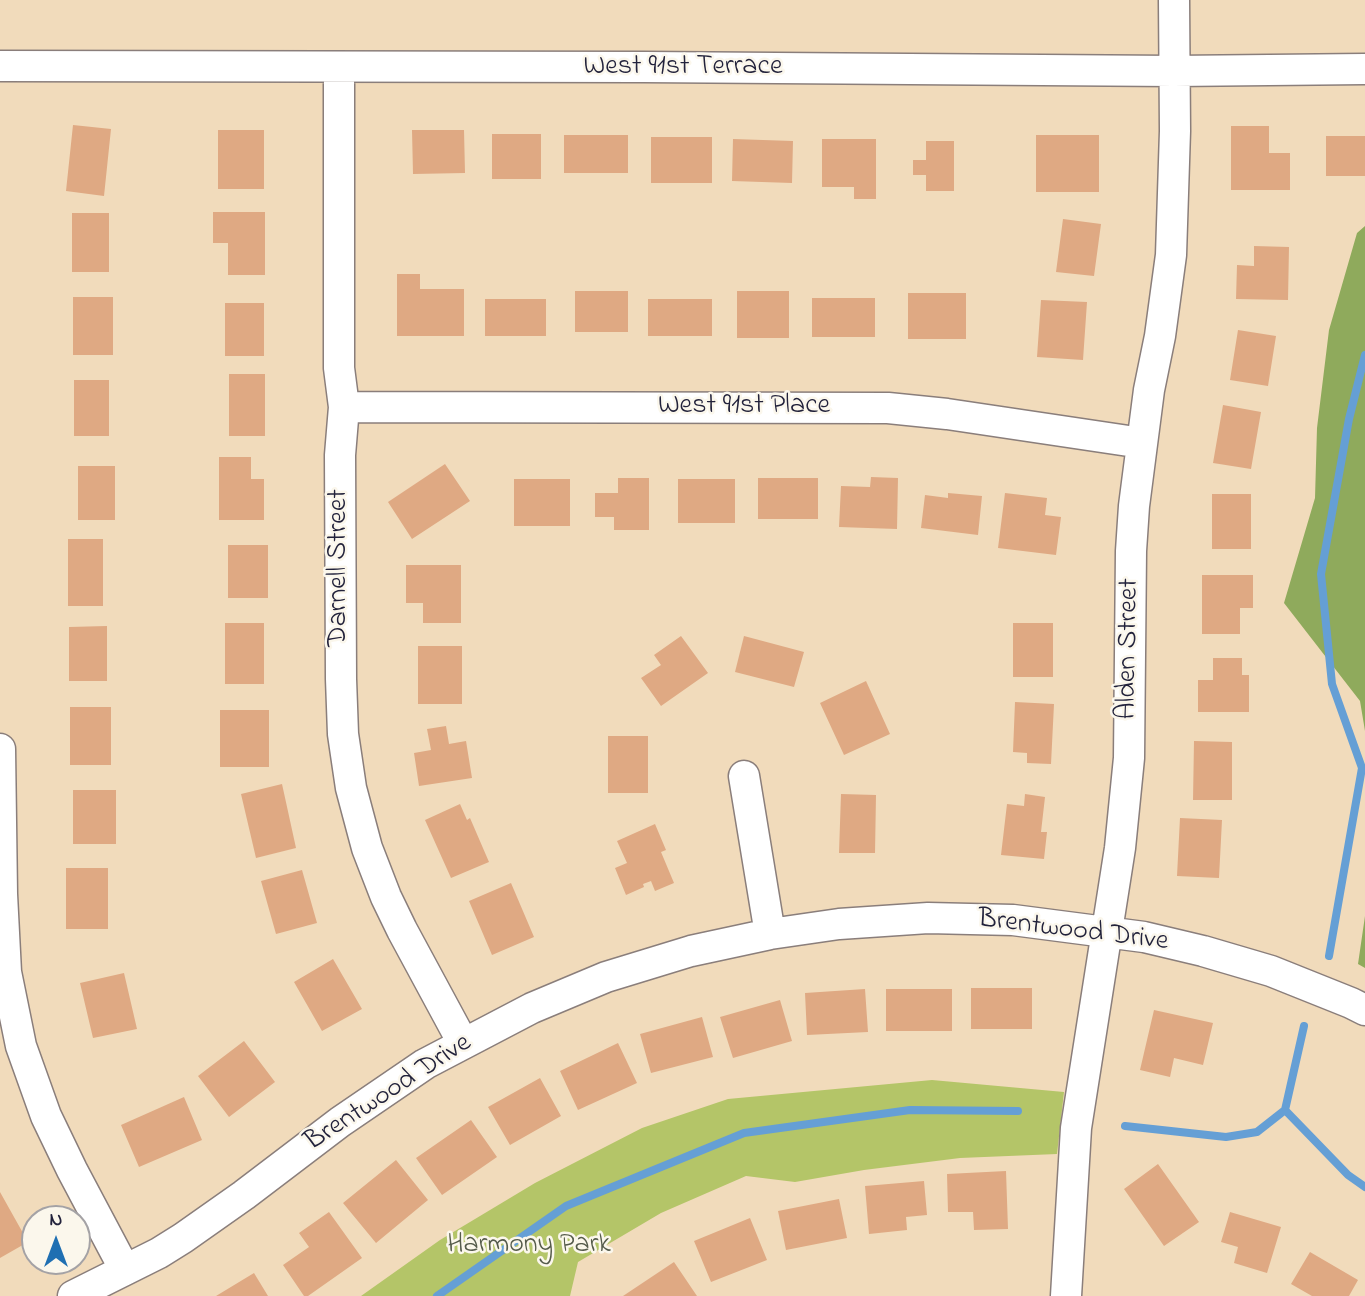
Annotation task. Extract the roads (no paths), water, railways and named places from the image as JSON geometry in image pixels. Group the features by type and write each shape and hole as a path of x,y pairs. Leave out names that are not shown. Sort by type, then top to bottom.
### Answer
{"street":[{"name":"Alden Street","path":"1066,1296 1076,1128 1107,932 1129,758 1131,551 1134,506 1171,255 1175,131 1174,0"},
{"name":"West 91st Terrace","path":"0,66 1174,71 1365,69"},
{"name":"Darnell Street","path":"339,67 339,368 344,407 340,455 343,734 351,788 367,848 386,897 463,1043"},
{"name":"West 91st Place","path":"344,407 888,408 1142,443"},
{"path":"0,749 6,972 21,1046 51,1126 125,1270"},
{"path":"744,776 770,934"},
{"name":"Brentwood Drive","path":"73,1296 183,1238 340,1122 425,1064 531,1008 607,977 691,951 770,934 839,924 928,918 1013,920 1144,937 1203,951 1271,971 1365,1010"}],"waterway":[{"path":"1329,956 1362,768 1332,684 1321,574 1349,419 1365,355"},
{"path":"1125,1126 1226,1137 1257,1132 1285,1110 1304,1026"},
{"path":"437,1296 566,1206 744,1133 910,1110 1018,1111"},
{"path":"1285,1110 1348,1175 1365,1187"}],"park label":[{"name":"Harmony Park","path":"529,1246"}]}
